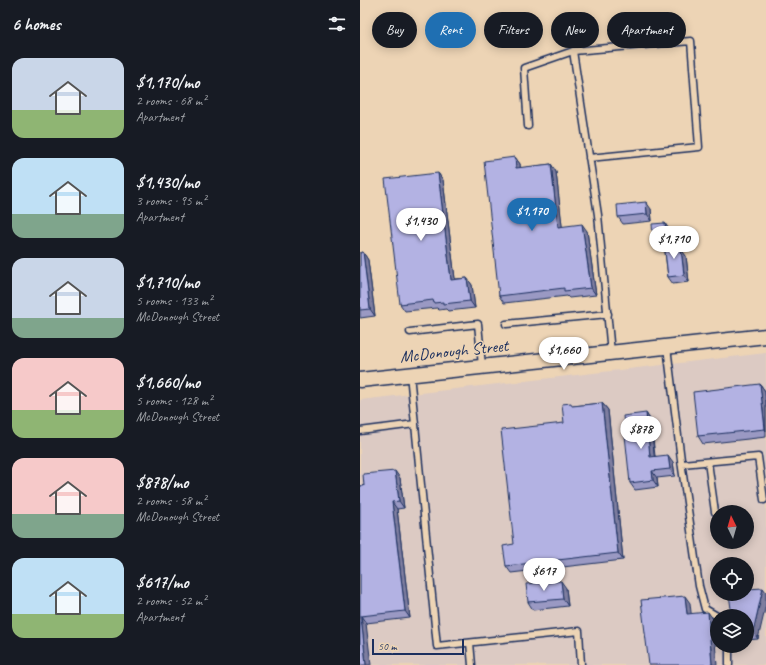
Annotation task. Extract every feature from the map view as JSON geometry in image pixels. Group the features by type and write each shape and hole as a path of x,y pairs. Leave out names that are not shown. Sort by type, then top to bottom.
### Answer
{"street":[{"name":"McDonough Street","path":"360,380 766,336"}],"lane":[{"path":"528,126 524,68 573,51 691,41 699,147 590,158"},
{"path":"573,51 598,215 611,352"},
{"path":"506,324 608,314"},
{"path":"410,332 478,324 482,366"},
{"path":"667,347 699,586 705,610 710,612"},
{"path":"410,374 437,646 579,631 581,665"},
{"path":"360,431 415,424"},
{"path":"682,464 758,457 764,500"},
{"path":"708,462 715,505"},
{"path":"470,643 472,665"},
{"path":"729,653 729,665"}],"shaded area":[{"path":"766,353 766,665 360,665 360,400"}],"building":[{"path":"515,157 516,168 551,164 558,227 582,224 591,288 564,291 564,288 499,296 484,161"},
{"path":"438,173 451,280 467,278 470,301 443,304 443,302 434,303 433,300 400,304 385,179"},
{"path":"646,202 647,214 618,217 617,205"},
{"path":"665,223 666,236 653,237 652,224"},
{"path":"675,241 676,249 681,249 684,275 668,277 664,242"},
{"path":"363,252 370,309 360,310 360,253"},
{"path":"760,384 765,429 698,436 693,392"},
{"path":"571,403 572,406 602,403 618,553 506,566 503,546 514,544 501,430 564,423 562,404"},
{"path":"646,413 650,457 668,455 670,469 652,471 653,480 630,483 623,416"},
{"path":"395,471 399,501 392,502 405,611 361,616 366,665 360,665 360,486 364,486 363,474"},
{"path":"561,581 563,599 528,602 526,584"},
{"path":"763,588 754,628 754,609 731,609 730,601 754,601 754,589"},
{"path":"685,596 687,614 708,612 712,665 649,665 641,600"}]}
